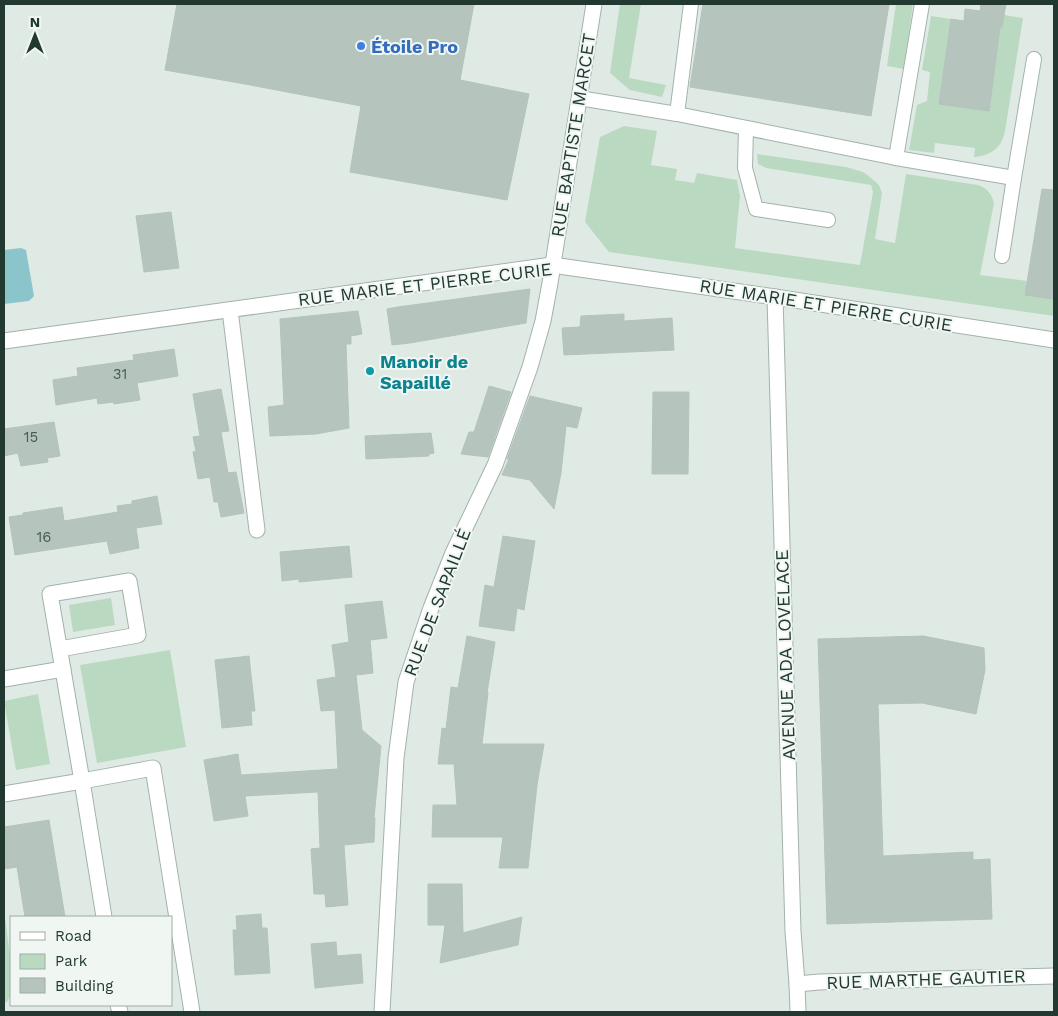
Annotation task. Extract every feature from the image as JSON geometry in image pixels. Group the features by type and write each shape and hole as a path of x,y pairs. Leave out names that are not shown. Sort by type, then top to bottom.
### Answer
{"street":[{"name":"RUE BAPTISTE MARCET","path":"552,265 594,4"},
{"name":"RUE MARIE ET PIERRE CURIE","path":"4,342 552,265 1054,340"},
{"name":"RUE DE SAPAILLÉ","path":"382,1012 396,758 406,682 431,608 453,553 495,465 527,376 543,321 552,265"},
{"name":"AVENUE ADA LOVELACE","path":"775,297 793,931 798,1012"},
{"path":"230,310 257,530"},
{"path":"60,649 138,636 129,581 50,594 104,916"},
{"path":"4,679 63,669"},
{"path":"4,794 153,768 192,1012"},
{"name":"RUE MARTHE GAUTIER","path":"797,984 1054,976"}],"lane":[{"path":"677,114 691,4"},
{"path":"896,158 922,4"},
{"path":"1002,256 1034,59"},
{"path":"579,98 677,114 896,158 1014,178"},
{"path":"746,128 745,168 756,209 828,220"}],"green space":[{"path":"620,4 641,4 629,78 666,85 662,97 630,90 610,73"},
{"path":"896,4 913,4 904,69 887,66"},
{"path":"1004,15 1023,18 1005,131 998,147 992,152 977,157 974,157 975,148 935,143 934,153 909,150 917,105 927,101 930,72 922,70 931,16 951,19 939,104 988,111 1000,27 1002,27"},
{"path":"624,126 657,131 651,165 677,169 675,180 694,183 697,173 737,180 740,196 735,248 860,265 873,192 871,185 766,168 758,164 757,154 846,167 863,172 879,185 882,193 875,239 895,243 906,174 978,185 989,192 994,203 980,275 1027,281 1025,295 1054,299 1054,316 609,252 585,222 600,137"},
{"path":"111,598 115,625 73,632 69,605"},
{"path":"170,650 186,747 97,763 80,665"},
{"path":"38,694 50,764 16,770 4,701"},
{"path":"4,909 10,956 10,997 7,1002 4,1002"}],"water":[{"path":"21,248 26,250 34,296 29,301 4,304 4,250"}],"building":[{"path":"177,4 474,4 460,80 529,94 507,200 350,172 361,106 165,70"},
{"path":"703,4 889,4 871,116 690,87"},
{"path":"981,4 1006,4 1002,27 1000,27 989,111 939,104 951,19 964,21 965,9 980,11"},
{"path":"1042,189 1054,190 1054,299 1025,295"},
{"path":"171,212 179,268 144,272 136,216"},
{"path":"530,289 526,323 392,345 387,309"},
{"path":"358,311 362,334 351,336 351,344 346,344 349,428 316,434 270,436 268,407 284,405 280,319"},
{"path":"624,314 624,321 672,318 674,350 564,355 562,328 580,327 581,316"},
{"path":"174,349 178,376 137,383 140,400 114,404 113,402 98,404 97,398 56,405 53,380 78,376 77,368 134,360 133,355"},
{"path":"489,386 511,392 488,457 461,454 469,432 474,432"},
{"path":"221,389 229,431 221,432 228,473 236,472 244,513 221,517 218,502 214,502 210,477 198,479 193,452 196,451 193,437 200,436 193,394"},
{"path":"653,392 689,392 688,474 652,474"},
{"path":"530,396 582,408 577,428 566,426 561,473 554,509 530,480 502,475"},
{"path":"54,422 60,456 47,458 48,462 21,466 18,453 4,456 4,429"},
{"path":"431,433 434,453 429,454 429,456 366,459 365,436"},
{"path":"157,496 162,524 136,528 139,548 110,554 107,541 15,555 9,517 62,507 64,521 118,512 117,506 132,504 132,501"},
{"path":"503,536 535,541 524,610 517,608 514,631 479,626 485,585 494,587"},
{"path":"349,546 352,577 299,582 299,579 282,581 280,552"},
{"path":"382,601 387,638 370,640 373,673 356,675 362,730 381,746 374,818 374,842 344,845 348,905 326,907 325,894 314,894 311,849 320,848 318,792 245,796 248,816 214,821 204,760 238,754 241,775 338,769 335,710 321,711 317,680 336,677 332,645 349,642 345,605"},
{"path":"467,636 495,642 482,744 544,744 537,785 528,868 499,868 503,837 432,837 433,805 457,805 454,764 438,764 442,728 446,729 451,687 458,688"},
{"path":"923,636 984,648 985,670 976,714 922,703 878,704 883,856 973,852 973,860 990,859 992,919 827,924 818,639"},
{"path":"249,656 255,711 251,711 252,725 222,728 215,660"},
{"path":"49,820 65,916 25,916 17,867 4,869 4,827"},
{"path":"428,884 462,884 463,933 522,917 518,945 440,963 445,925 428,925"},
{"path":"261,914 262,928 267,928 270,973 235,975 233,930 237,930 236,916"},
{"path":"336,942 337,956 361,954 363,983 315,988 311,944"}],"place":[{"name":"Étoile Pro","path":"361,46"},
{"name":"Manoir de Sapaillé","path":"370,371"}]}
